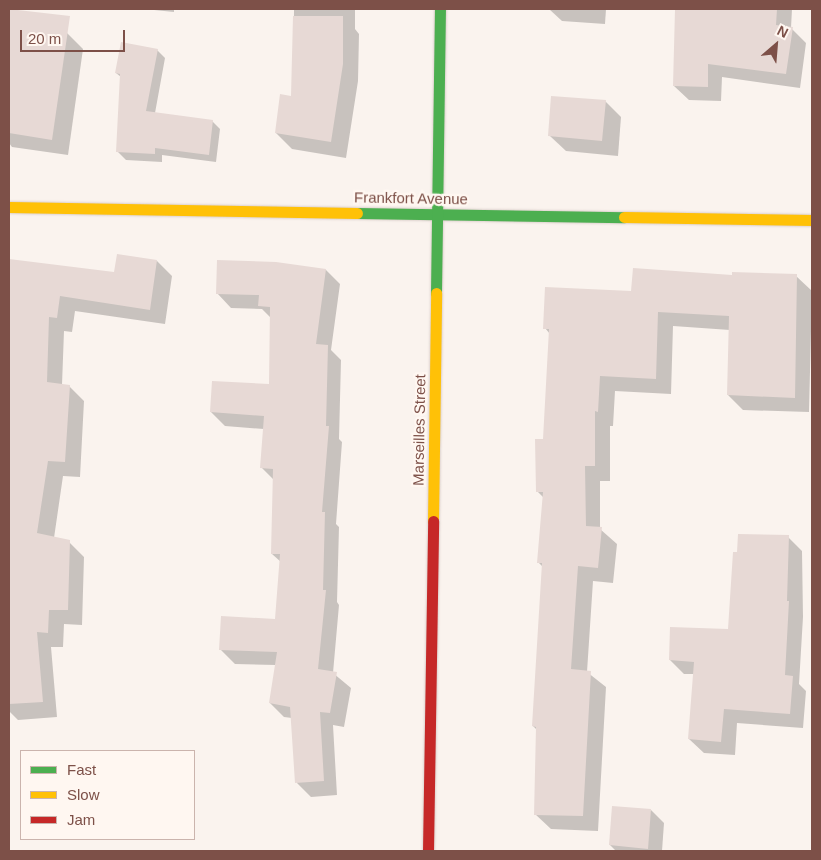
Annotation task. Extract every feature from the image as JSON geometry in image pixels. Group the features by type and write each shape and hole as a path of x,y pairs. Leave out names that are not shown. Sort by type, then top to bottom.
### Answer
{"street":[{"name":"Marseilles Street","path":"428,851 440,9"},
{"name":"Frankfort Avenue","path":"9,207 812,220"}],"building":[{"path":"9,9 70,16 52,140 9,133"},
{"path":"675,9 777,9 776,25 793,27 786,74 708,64 708,87 673,86"},
{"path":"293,16 343,16 343,64 331,142 275,133 280,94 291,96"},
{"path":"121,42 158,49 146,111 213,120 209,155 155,148 155,154 116,152 120,74 115,73"},
{"path":"551,96 606,100 602,141 548,136"},
{"path":"117,254 157,260 150,310 60,296 57,318 49,317 47,382 70,385 65,462 48,461 37,533 70,540 68,610 49,610 48,633 37,632 43,702 9,704 9,259 114,272"},
{"path":"217,260 276,262 326,269 316,344 328,345 326,426 329,426 322,512 325,512 323,590 326,590 318,669 337,672 330,713 320,712 324,781 295,783 290,707 269,703 277,652 219,650 221,616 275,619 280,554 271,554 273,469 260,468 264,416 210,412 212,381 269,384 270,307 258,306 259,295 216,294"},
{"path":"633,268 732,275 732,272 797,274 795,398 727,395 729,316 658,312 656,379 600,376 598,412 595,411 595,466 585,466 586,526 602,527 598,568 578,566 571,669 591,671 583,816 534,815 536,727 532,726 542,563 537,563 543,492 536,492 535,439 543,439 549,329 543,329 545,287 631,291"},
{"path":"738,534 789,535 787,601 789,601 785,675 793,676 790,714 724,709 721,742 688,739 694,662 669,660 670,627 728,629 733,552 737,552"},
{"path":"612,806 651,809 648,849 609,845"}],"traffic: fast":[{"path":"436,293 440,9"},
{"path":"357,213 624,217"}],"traffic: slow":[{"path":"9,207 357,213"},
{"path":"624,217 812,220"},
{"path":"433,521 436,293"}],"traffic: jam":[{"path":"428,851 433,521"}]}
